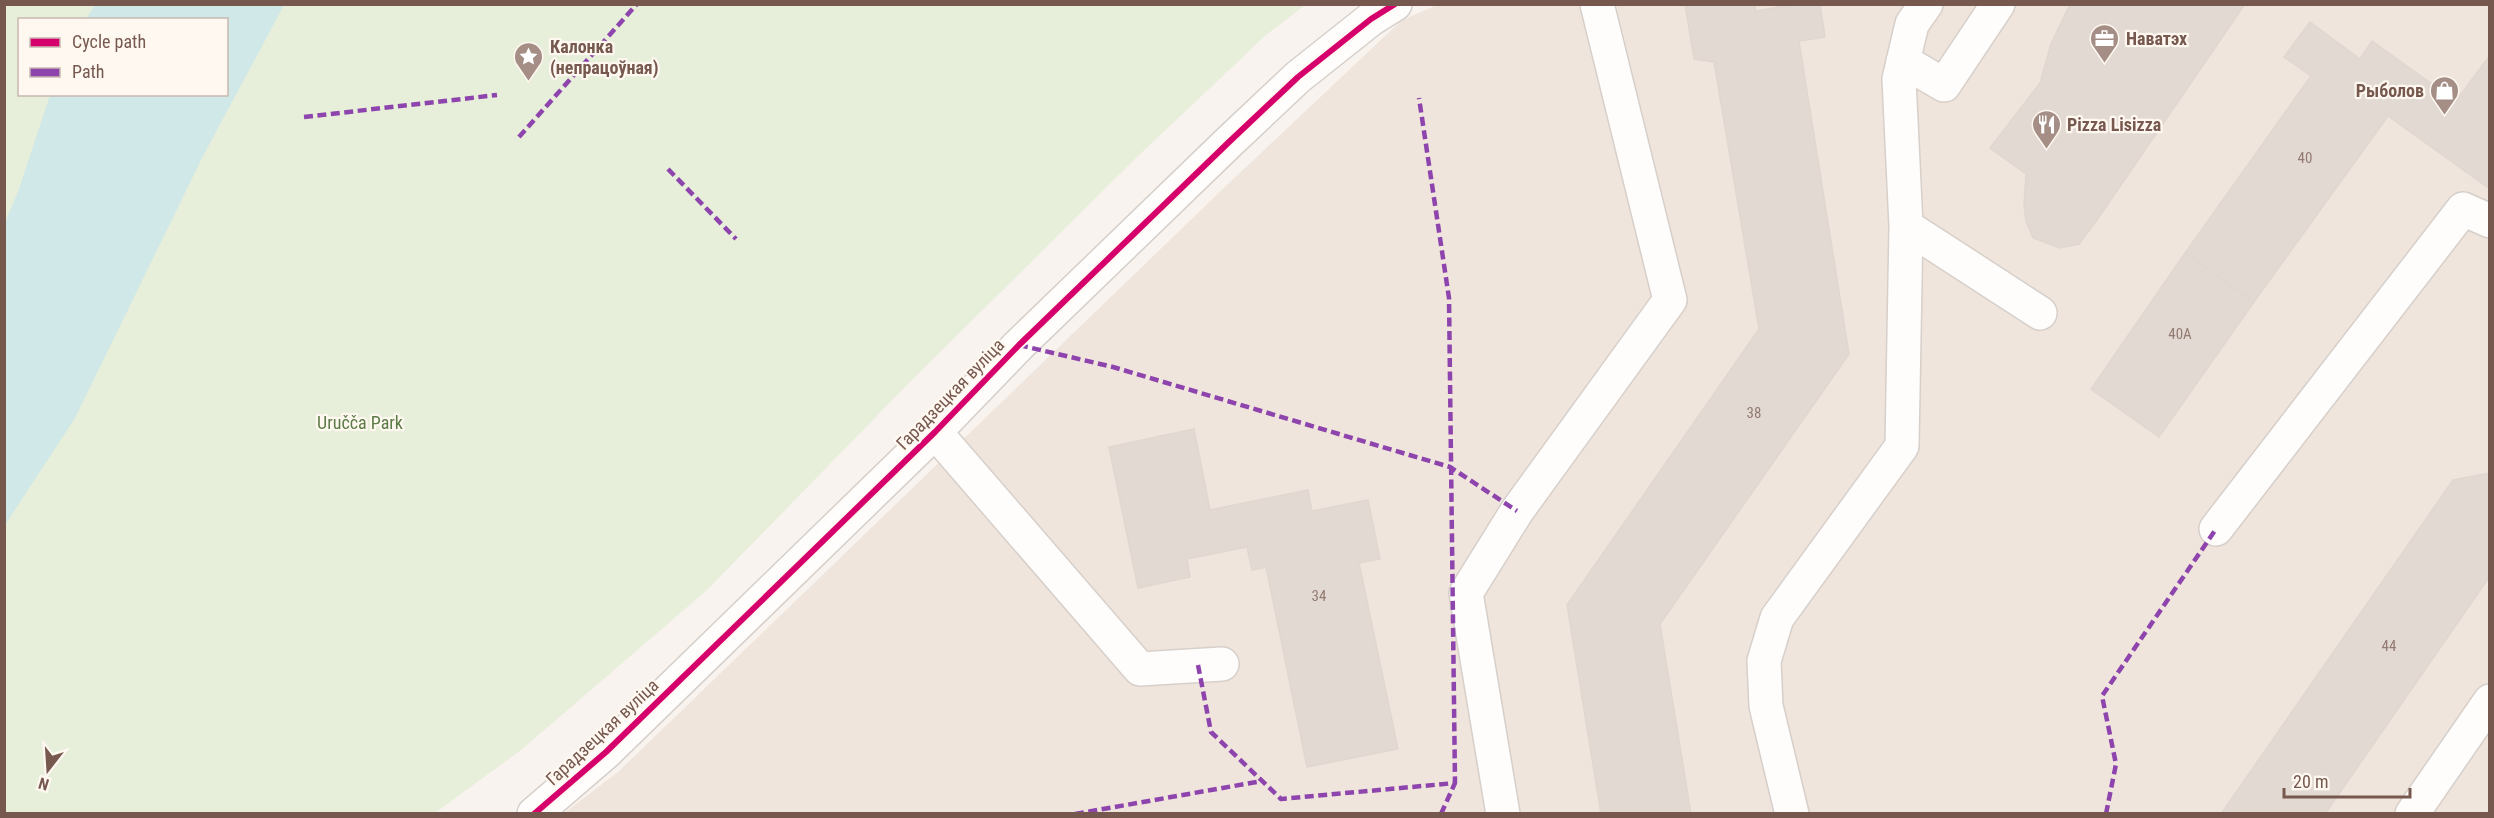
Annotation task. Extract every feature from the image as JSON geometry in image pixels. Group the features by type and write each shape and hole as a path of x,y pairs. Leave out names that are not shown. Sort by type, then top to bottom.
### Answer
{"street":[{"name":"Гарадзецкая вуліца","path":"534,813 606,752 935,432 1019,345 1298,77 1371,19 1395,4"},
{"path":"1503,813 1466,593 1518,511 1670,300 1596,4"},
{"path":"1792,813 1766,706 1764,661 1777,618 1902,446 1906,225 1899,79 1912,24 1926,4"},
{"path":"1903,60 1944,86 1998,4"},
{"path":"2216,530 2463,209 2490,221"},
{"path":"1906,225 2040,313"},
{"path":"935,432 1140,669 1222,664"},
{"path":"2412,813 2490,700"}],"shaded area":[{"path":"1437,5 2489,5 2489,813 563,814 619,771 1228,184 1402,20"}],"green space":[{"name":"Uručča Park","path":"5,5 1305,5 1266,35 1138,156 909,383 707,590 521,750 435,813 5,814"}],"water":[{"path":"95,5 284,5 203,156 75,418 5,525 5,223 19,189 50,96 228,96 228,18 87,18"}],"building":[{"path":"1685,4 1755,4 1756,11 1795,4 1820,4 1825,37 1799,41 1849,354 1660,624 1691,814 1601,814 1567,605 1759,329 1714,62 1694,59"},
{"path":"2070,4 2245,4 2079,244 2060,248 2033,238 2026,221 2024,206 2026,174 1990,148 2040,83 2051,44"},
{"path":"2310,22 2360,59 2372,41 2456,101 2490,55 2490,189 2388,116 2254,302 2185,253 2311,76 2284,57"},
{"path":"2185,253 2254,302 2159,437 2091,389"},
{"path":"1194,429 1210,510 1308,490 1312,511 1368,500 1380,559 1359,563 1398,749 1307,767 1266,567 1252,570 1247,547 1187,559 1190,577 1138,588 1109,447"},
{"path":"2490,473 2490,576 2325,814 2221,814 2453,480"}],"marked path":[{"path":"519,137 637,4"},
{"path":"304,117 497,95"},
{"path":"1198,665 1211,732 1281,799 1455,783 1449,298 1419,98"},
{"path":"668,169 736,239"},
{"path":"1019,345 1113,367 1450,467 1517,511"},
{"path":"2106,814 2116,764 2102,696 2216,529"},
{"path":"1075,814 1262,781"},
{"path":"1441,814 1455,783"}],"cycle path":[{"path":"534,814 606,752 935,432 1019,345 1298,77 1371,19 1395,4"}],"place":[{"name":"Наватэх","path":"2105,64"},
{"name":"Калонка (непрацоўная)","path":"529,82"},
{"name":"Рыболов","path":"2445,116"},
{"name":"Pizza Lisizza","path":"2046,150"}]}
